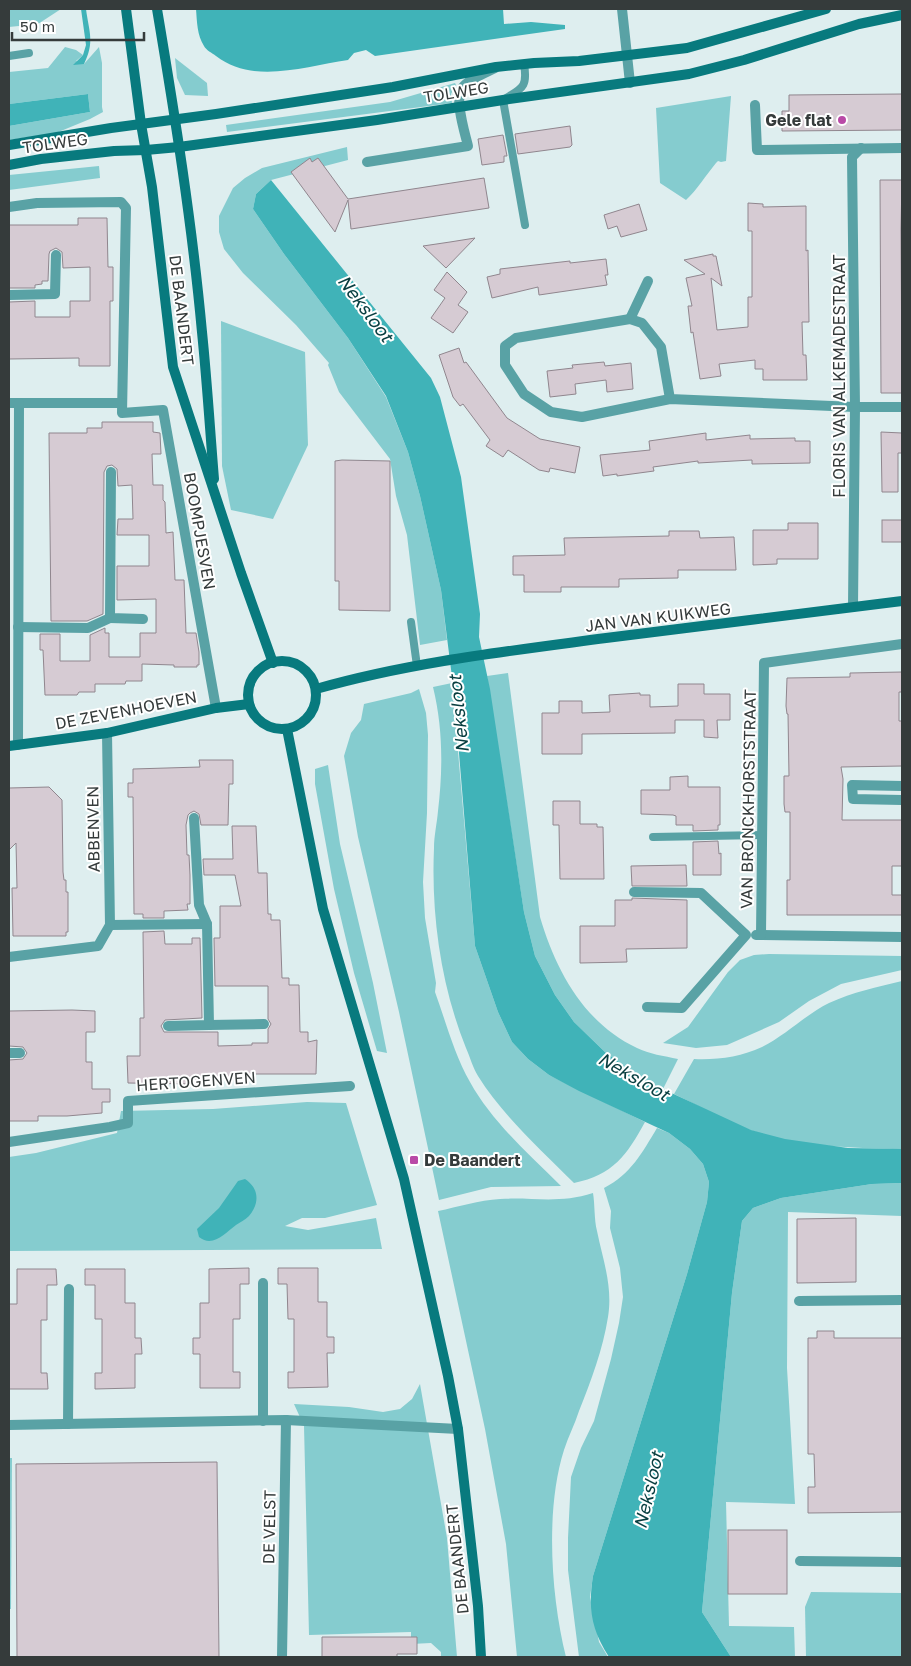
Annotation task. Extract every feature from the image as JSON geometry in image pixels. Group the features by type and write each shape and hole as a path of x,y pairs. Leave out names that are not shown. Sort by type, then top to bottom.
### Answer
{"main road":[{"name":"DE BAANDERT","path":"126,9 173,367 215,498 273,662"},
{"name":"DE BAANDERT","path":"157,9 179,147 202,332 215,498"},
{"name":"TOLWEG","path":"9,145 393,87 496,67 628,56 700,45 826,9"},
{"name":"TOLWEG","path":"9,165 41,159 114,151 179,147 689,74 744,60 859,24 902,16"},
{"name":"JAN VAN KUIKWEG","path":"316,689 349,679 491,653 902,601"},
{"path":"284,661 295,664 305,670 312,678 316,689 315,705 307,719 298,726 288,729 275,729 264,724 254,715 249,704 248,694 253,678 263,667 273,662 284,661"},
{"name":"DE ZEVENHOEVEN","path":"14,745 107,733 216,708 249,704"},
{"name":"DE BAANDERT","path":"288,729 324,909 404,1179 448,1376 458,1429 478,1606 481,1657"}],"street":[{"path":"622,9 630,83"},
{"path":"367,162 468,146 458,99 463,87 496,67"},
{"path":"755,105 757,150 902,148"},
{"name":"FLORIS VAN ALKEMADESTRAAT","path":"853,607 855,407 852,157 861,148"},
{"path":"9,206 37,203 121,202 126,208 122,403 14,403 14,575 18,627 14,658 14,745"},
{"path":"9,295 55,294 56,255"},
{"path":"630,319 648,280"},
{"path":"670,399 661,347 642,323 630,319 516,338 505,346 505,364 524,394 550,412 582,417 670,399 855,407 902,407"},
{"name":"BOOMPJESVEN","path":"122,403 122,413 163,410 216,708"},
{"path":"110,618 111,472"},
{"path":"18,627 88,628 110,618 142,619"},
{"name":"VAN BRONCKHORSTSTRAAT","path":"761,935 764,663 902,644"},
{"name":"ABBENVEN","path":"107,733 110,925"},
{"path":"902,786 852,785 852,799 902,800"},
{"path":"194,818 199,906 207,924 210,1025"},
{"name":"VAN BRONCKHORSTSTRAAT","path":"634,892 701,893 746,935"},
{"path":"9,957 98,946 110,925 207,924"},
{"path":"647,1007 682,1008 746,935 902,937"},
{"path":"168,1026 264,1024"},
{"path":"9,1053 20,1053"},
{"name":"HERTOGENVEN","path":"9,1142 128,1123 128,1101 350,1086"},
{"path":"263,1283 263,1421"},
{"path":"68,1424 69,1290"},
{"path":"799,1301 902,1300"},
{"path":"9,1425 286,1420 458,1429"},
{"name":"DE VELST","path":"282,1657 286,1420"},
{"path":"800,1561 902,1562"}],"lane":[{"path":"9,56 29,53"},
{"path":"524,64 526,77 524,84 503,100 525,225"},
{"path":"410,622 417,666"},
{"path":"653,837 762,835"}],"shaded area":[{"path":"9,9 61,9 38,24 9,27"},
{"path":"65,47 76,50 83,55 76,61 84,64 99,47 102,63 103,112 56,133 9,140 9,126 90,112 88,94 9,104 9,72 48,68"},
{"path":"175,58 207,83 208,96 185,95 177,78"},
{"path":"455,83 456,85 451,94 452,103 227,132 226,125 390,102"},
{"path":"731,96 726,161 718,161 686,200 660,183 656,108"},
{"path":"347,147 348,160 271,180 256,194 253,209 284,254 348,338 386,397 408,452 441,590 447,640 420,645 407,535 396,496 390,459 339,392 328,365 329,363 296,325 243,273 224,249 219,232 219,216 233,188 245,178 262,168"},
{"path":"99,166 100,178 9,190 9,175"},
{"path":"221,321 305,352 308,445 273,519 231,510 222,466"},
{"path":"508,673 540,917 554,957 564,976 587,1010 602,1025 637,1048 678,1059 663,1089 650,1083 606,1053 574,1022 555,995 535,956 524,912 487,676"},
{"path":"452,683 475,946 498,1012 512,1042 528,1059 549,1075 645,1122 625,1154 609,1169 599,1175 574,1183 523,1132 488,1091 473,1066 450,1000 440,950 434,899 434,843 440,795 441,764 439,718 433,687"},
{"path":"419,689 426,713 428,735 427,813 423,882 425,918 436,983 435,992 459,1060 479,1097 500,1124 561,1186 491,1187 439,1200 399,1012 358,837 344,756 351,733 361,720 364,704 411,693"},
{"path":"328,765 340,844 373,983 387,1053 377,1051 354,973 334,889 315,784 315,769"},
{"path":"754,955 902,956 902,970 841,984 809,1001 779,1022 727,1045 696,1048 663,1043 688,1027 728,972 740,960"},
{"path":"902,981 902,1149 825,1146 768,1136 731,1122 674,1094 694,1059 729,1057 762,1047 829,1003 856,993"},
{"path":"307,1102 346,1103 377,1205 325,1218 302,1218 285,1226 308,1230 376,1218 382,1249 9,1251 9,1157 36,1153 117,1133 121,1111 213,1109"},
{"path":"657,1128 669,1133 690,1149 703,1164 709,1182 707,1202 687,1274 593,1576 590,1597 599,1642 608,1657 579,1657 568,1570 571,1477 581,1448 594,1421 611,1359 623,1297 620,1268 610,1228 611,1211 604,1188 629,1169"},
{"path":"902,1183 902,1216 788,1212 787,1368 795,1504 726,1502 729,1626 794,1627 795,1657 731,1657 702,1612 732,1293 742,1221 753,1208 781,1198 872,1184"},
{"path":"593,1193 596,1226 608,1284 609,1306 603,1341 588,1388 564,1450 554,1499 552,1554 554,1581 566,1657 517,1657 506,1544 485,1429 438,1211 492,1200 557,1199"},
{"path":"420,1384 447,1538 457,1657 441,1657 441,1652 431,1643 411,1644 411,1632 309,1635 304,1426 294,1404 349,1407 383,1412 400,1409 412,1399"},
{"path":"9,1458 12,1458 11,1609 9,1609"},
{"path":"811,1592 902,1593 902,1657 806,1657 805,1607"}],"water":[{"path":"81,9 86,9 90,43 84,64 73,65 83,55 86,45"},
{"path":"196,9 503,9 504,24 531,22 565,25 565,29 375,56 366,50 354,53 348,60 298,69 263,72 246,70 231,65 206,49 199,33"},
{"path":"88,94 90,112 9,126 9,104"},
{"name":"Neksloot","path":"271,180 431,378 440,397 461,477 480,614 479,637 490,689 524,912 535,956 555,995 574,1022 606,1053 650,1083 751,1130 785,1139 848,1148 902,1149 902,1183 872,1184 781,1198 753,1208 742,1221 732,1293 702,1612 731,1657 609,1657 595,1628 591,1608 593,1576 687,1274 707,1202 709,1182 703,1164 690,1149 669,1133 579,1091 549,1075 528,1059 512,1042 498,1012 475,946 454,693 441,590 408,452 386,396 348,338 284,254 253,209 256,194"},
{"path":"245,1179 255,1191 256,1201 253,1211 246,1219 219,1238 209,1241 199,1237 197,1229 219,1208 238,1181"}],"building":[{"name":"Gele flat","path":"902,94 902,130 782,131 782,111 789,111 789,95"},
{"path":"570,126 572,145 570,147 518,154 515,134"},
{"path":"503,135 507,156 504,156 504,162 482,165 478,139"},
{"path":"310,158 312,162 318,158 348,199 484,178 489,208 351,229 348,200 335,232 291,172"},
{"path":"880,180 902,180 902,393 881,393"},
{"path":"748,203 763,204 763,207 806,206 809,322 802,322 803,355 806,355 807,380 763,380 763,369 755,369 755,360 719,364 721,376 700,379 693,332 691,333 688,306 692,306 686,278 705,274 684,260 713,254 713,256 716,256 722,286 711,278 717,330 748,327 748,297 752,297 752,231 748,231"},
{"path":"639,204 647,230 621,237 617,226 608,229 604,215"},
{"path":"78,218 107,218 108,267 113,267 113,301 110,301 110,366 79,366 79,358 9,359 9,302 35,301 35,317 70,317 70,301 90,301 90,267 63,268 62,252 56,248 50,251 49,254 48,281 42,281 42,284 35,285 35,288 9,288 9,225 78,225"},
{"path":"475,238 446,268 423,246 450,242"},
{"path":"606,259 608,275 605,275 607,285 539,295 538,287 492,298 487,277 500,274 500,269"},
{"path":"447,272 467,292 458,305 468,312 453,333 431,318 445,298 434,290"},
{"path":"459,348 464,363 466,362 507,418 540,439 580,447 575,473 550,468 549,472 539,470 508,450 503,457 486,446 490,440 463,404 460,406 453,397 439,355"},
{"path":"604,362 605,366 631,363 633,389 607,392 606,380 575,384 576,394 550,397 547,371 573,368 572,365"},
{"path":"102,422 153,422 153,432 160,433 161,454 152,454 153,485 163,485 166,533 173,532 175,580 184,580 186,633 196,633 199,665 197,667 174,667 174,665 142,664 142,681 126,681 125,684 95,684 95,692 79,692 77,695 45,695 43,650 40,650 40,634 60,634 60,661 90,661 90,635 105,628 105,633 109,633 109,657 140,657 140,633 156,633 156,599 117,600 117,566 149,566 149,535 117,535 118,519 133,519 132,485 118,486 117,469 112,465 107,466 104,472 103,614 87,621 51,621 49,433 87,433 87,428 102,428"},
{"path":"881,432 902,433 902,453 898,453 898,492 882,492"},
{"path":"706,433 706,440 750,435 750,439 795,438 795,441 810,441 810,463 752,464 752,460 698,463 698,461 653,467 654,471 603,476 600,455 650,450 649,441"},
{"path":"335,461 390,461 390,611 339,610 339,581 335,581"},
{"path":"882,520 902,520 902,542 882,542"},
{"path":"788,523 818,523 818,559 777,559 777,564 753,565 753,530 788,530"},
{"path":"669,531 699,531 700,538 734,537 736,570 678,570 678,578 619,579 619,587 561,587 561,592 524,592 524,575 513,575 513,556 565,555 564,538 669,536"},
{"path":"902,672 902,692 899,692 899,721 902,721 902,766 841,767 843,779 842,820 902,820 902,866 892,866 892,895 902,895 902,915 787,915 787,880 790,880 790,812 785,812 784,776 789,776 788,714 786,706 787,678 850,677 850,673"},
{"path":"678,684 704,684 704,694 730,694 730,720 717,720 718,738 704,737 704,720 675,720 675,733 582,734 582,754 542,754 542,713 559,713 559,701 582,701 582,713 610,712 609,695 640,693 640,695 650,695 650,707 678,706"},
{"path":"199,760 233,760 233,784 229,784 228,825 201,825 199,814 194,811 188,815 186,825 190,904 187,904 188,910 164,911 164,918 143,918 143,914 134,914 133,797 128,797 128,783 133,783 133,769 200,767"},
{"path":"688,776 688,787 720,787 720,825 718,825 718,830 693,831 693,825 676,825 676,816 673,815 641,814 641,790 670,790 670,777"},
{"path":"49,787 62,800 63,872 64,880 66,880 66,892 68,892 68,932 66,932 66,936 13,936 12,888 17,888 16,843 9,850 9,788"},
{"path":"553,801 580,801 580,824 597,824 597,827 603,827 604,879 560,879 559,825 553,825"},
{"path":"232,826 256,826 258,873 267,873 268,914 271,914 271,920 280,920 282,978 289,978 289,985 299,985 300,1032 308,1032 308,1042 317,1040 316,1074 253,1074 252,1078 203,1078 203,1083 193,1084 128,1083 127,1056 140,1056 140,1018 144,1018 143,932 164,931 165,944 192,944 192,938 200,938 202,1018 165,1020 161,1026 164,1032 218,1032 218,1046 268,1043 268,1029 271,1024 268,1019 268,986 215,986 214,938 220,938 220,906 241,906 235,875 204,875 203,859 233,859"},
{"path":"718,841 719,854 721,853 721,875 693,875 693,842"},
{"path":"686,865 687,886 632,886 631,866"},
{"path":"632,898 687,900 687,948 626,949 627,962 580,963 580,926 615,926 615,900 632,900"},
{"path":"9,1011 95,1011 95,1032 86,1032 86,1062 92,1062 92,1089 110,1089 110,1102 102,1102 102,1113 38,1116 38,1121 9,1121 9,1060 23,1059 27,1053 23,1047 9,1046"},
{"path":"856,1218 856,1282 797,1283 797,1219"},
{"path":"249,1268 249,1284 240,1284 240,1319 233,1319 233,1372 240,1372 240,1388 200,1388 200,1354 193,1354 193,1338 200,1338 200,1303 209,1303 209,1269"},
{"path":"278,1268 318,1268 318,1302 327,1302 327,1337 334,1337 334,1353 327,1353 328,1387 288,1388 288,1372 294,1372 294,1319 288,1319 287,1284 278,1284"},
{"path":"17,1269 56,1269 57,1285 47,1285 47,1320 41,1320 41,1373 47,1373 48,1389 9,1389 9,1304 17,1304"},
{"path":"85,1269 125,1269 125,1303 135,1303 135,1338 141,1338 142,1354 135,1354 135,1388 95,1389 95,1373 102,1373 102,1319 95,1319 95,1285 85,1285"},
{"path":"817,1331 834,1331 834,1338 902,1338 902,1512 808,1513 808,1487 815,1487 814,1454 808,1454 808,1338 817,1338"},
{"path":"217,1462 219,1657 17,1657 16,1464"},
{"path":"728,1530 787,1530 787,1594 728,1594"},
{"path":"322,1637 417,1637 417,1654 397,1654 397,1657 322,1657"}],"place":[{"name":"Gele flat","path":"842,120"},
{"name":"De Baandert","path":"414,1160"}]}
